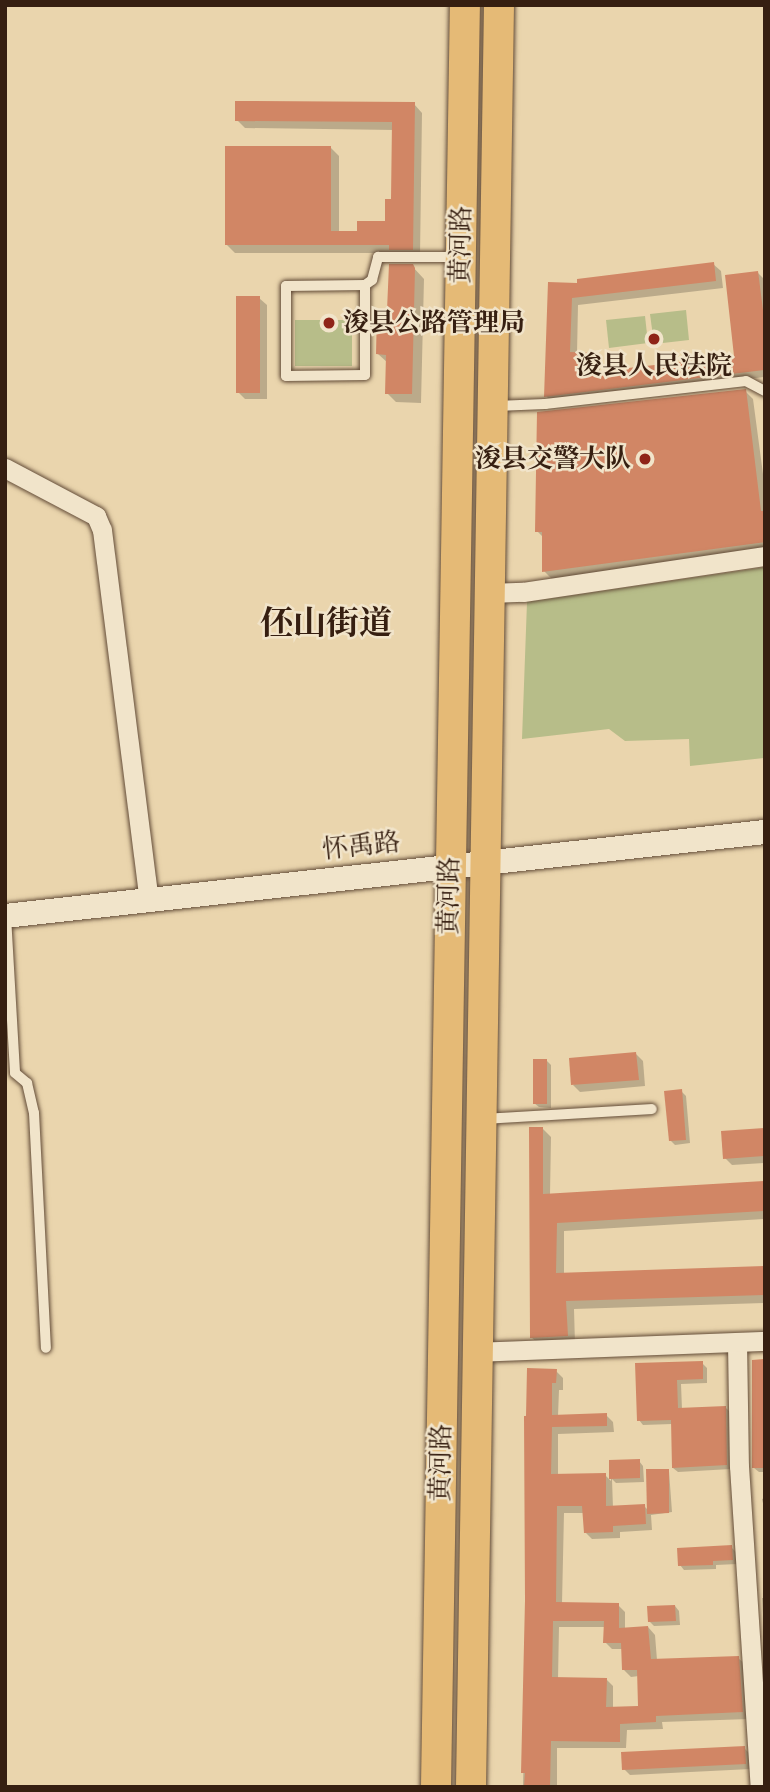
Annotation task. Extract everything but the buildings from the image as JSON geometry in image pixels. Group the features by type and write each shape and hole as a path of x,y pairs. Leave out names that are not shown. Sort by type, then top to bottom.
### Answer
{"main road":[{"name":"黄河路","path":"436,1787 464,5"},
{"name":"黄河路","path":"471,1787 499,5"}],"street":[{"path":"5,468 96,516 102,530 149,900"},
{"path":"489,593 523,592 765,556"},
{"name":"怀禹路","path":"6,916 765,832"},
{"path":"476,1352 765,1341"},
{"path":"737,1342 740,1466 760,1787"}],"lane":[{"path":"365,285 365,375 286,376 286,286 365,285 372,280 378,257 460,257"},
{"path":"492,406 545,404 746,381 765,391"},
{"path":"6,916 15,1073 27,1083 34,1113 46,1348"},
{"path":"480,1119 652,1109"}],"green space":[{"path":"686,310 689,340 654,344 650,314"},
{"path":"645,316 648,343 609,348 606,320"},
{"path":"295,320 352,320 352,366 295,366"},
{"path":"765,567 765,758 690,766 689,739 625,741 609,729 522,739 527,602"}],"place":[{"name":"浚县公路管理局","path":"329,323"},
{"name":"浚县人民法院","path":"654,339"},
{"name":"浚县交警大队","path":"645,459"}],"district":[{"name":"伾山街道","path":"326,624"}]}
